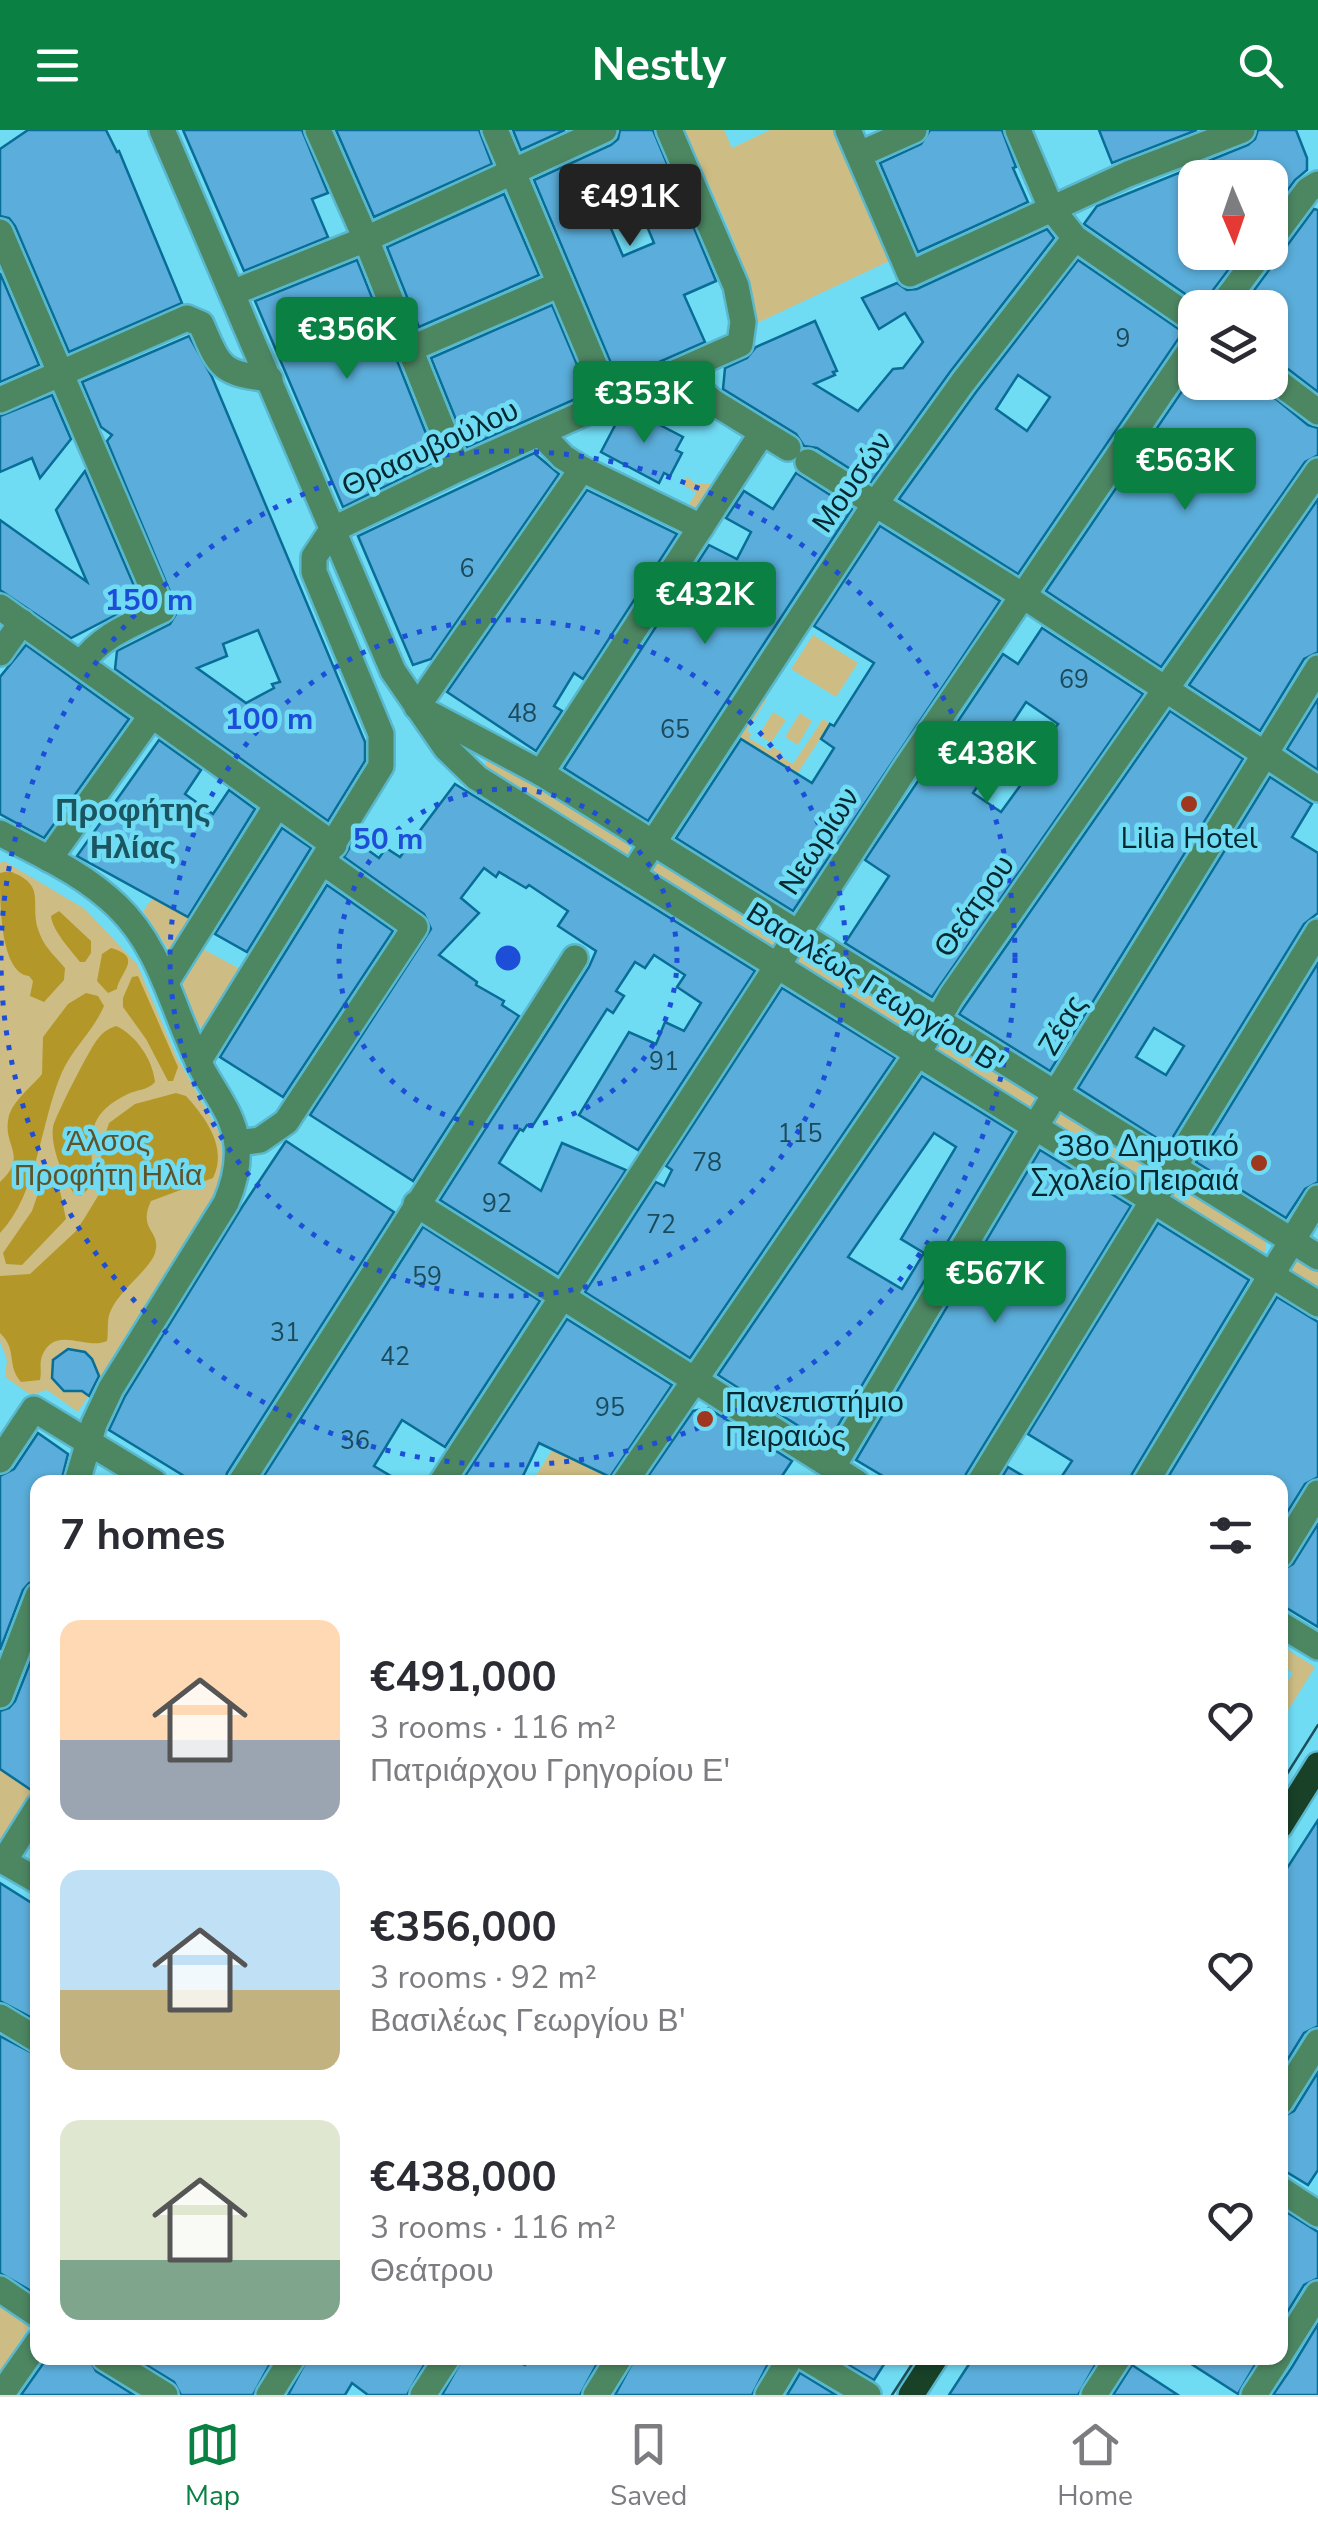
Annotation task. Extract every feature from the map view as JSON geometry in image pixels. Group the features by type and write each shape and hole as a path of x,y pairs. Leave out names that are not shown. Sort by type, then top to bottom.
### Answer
{"main road":[{"path":"1288,1814 1317,1769"},
{"path":"911,2395 930,2374"}],"street":[{"name":"Βασιλέως Γεωργίου Β'","path":"162,130 393,671 446,748 476,778 1318,1304"},
{"path":"318,130 458,469"},
{"path":"495,130 610,402"},
{"path":"232,293 366,239 604,130"},
{"name":"Θρασυβούλου","path":"198,1062 377,776 383,744 313,564 317,550 332,530 458,469 740,344 743,322 736,286 669,130"},
{"path":"848,130 910,274 1052,208 1242,130"},
{"path":"860,154 914,130"},
{"path":"1018,130 1052,208 1075,238 1178,309"},
{"path":"1288,217 1308,190 1318,184"},
{"path":"0,232 162,610 99,642 81,664"},
{"name":"Μουσών","path":"632,875 875,504 1075,238"},
{"path":"410,349 560,284"},
{"path":"0,400 191,318 201,324 221,367 236,375 270,379"},
{"name":"Νεωρίων","path":"447,1475 908,766 1178,368"},
{"path":"678,372 712,402 1025,597 1318,789"},
{"path":"1288,390 1318,412"},
{"path":"541,773 762,433"},
{"path":"540,434 582,469 701,527"},
{"path":"417,706 582,469"},
{"name":"Θεάτρου","path":"630,1475 1164,687 1318,471"},
{"path":"0,607 335,843 415,926 286,1122 260,1140 237,1144"},
{"path":"0,653 22,622"},
{"name":"Ζέας","path":"832,1468 1318,668"},
{"name":"Βασιλέως Γεωργίου Β'","path":"417,706 541,773 1318,1258"},
{"path":"50,860 152,715"},
{"path":"166,982 278,804"},
{"path":"0,833 75,873 120,909 154,956 198,1062 226,1108 237,1144 234,1182 226,1203 111,1388 94,1424 80,1475"},
{"path":"984,1475 1318,932"},
{"path":"245,1475 575,958"},
{"path":"1150,1475 1318,1198"},
{"path":"416,1204 844,1475"},
{"path":"0,1460 34,1410 142,1475"},
{"path":"1288,1542 1318,1493"},
{"path":"0,1695 30,1617"},
{"path":"1288,1629 1318,1648"},
{"path":"30,1819 2,1860 30,1876"},
{"path":"0,2017 30,2035"},
{"path":"1288,2089 1318,2042"},
{"path":"1288,2194 1318,2214"},
{"path":"0,2289 30,2310"},
{"path":"1288,2342 1318,2294"},
{"path":"1,2395 30,2353"},
{"path":"116,2365 165,2395"},
{"path":"269,2395 288,2365"},
{"path":"423,2395 442,2365"},
{"path":"596,2395 615,2365"},
{"path":"768,2395 786,2365"},
{"path":"818,2365 868,2395"},
{"path":"1094,2395 1113,2365"},
{"path":"1254,2395 1273,2365"}],"green space":[{"path":"682,130 724,130 732,148 770,130 839,130 898,257 755,324 736,249"},
{"path":"687,477 696,484 713,484 698,509 689,504 696,493 682,484"},
{"path":"813,635 858,663 836,697 791,669"},
{"path":"760,695 767,699 747,731 751,734 749,738 770,751 773,747 782,752 780,756 793,764 823,719 830,724 797,774 733,734"},
{"path":"773,712 786,720 771,743 759,735"},
{"path":"800,713 812,721 798,745 785,737"},
{"path":"490,756 631,840 629,854 616,856 483,767"},
{"path":"660,858 778,930 782,939 775,950 649,875 649,866"},
{"name":"Άλσος Προφήτη Ηλία","path":"4,861 85,909 137,964 176,1056 218,1130 226,1167 219,1188 78,1412 47,1390 31,1395 5,1377 7,1360 0,1341 0,863"},
{"path":"9,871 33,888 40,935 65,968 64,980 44,1002 30,996 33,981 19,972 7,950 0,873"},
{"path":"153,898 191,919 170,952 143,911"},
{"path":"59,911 91,941 91,953 85,962 80,962 55,927 51,916"},
{"path":"111,948 126,956 128,966 117,989 108,993 97,981 102,954"},
{"path":"201,948 242,970 205,1029 196,1024 179,981"},
{"path":"807,950 913,1017 911,1030 907,1033 795,962 798,953"},
{"path":"138,976 178,1067 173,1081 168,1081 146,1039 123,1007 132,977"},
{"path":"86,993 98,996 104,1006 62,1072 31,1178 13,1217 0,1233 0,1182 14,1158 8,1130 10,1114 42,1074 43,1037 68,1004"},
{"path":"116,1026 142,1049 155,1082 126,1095 101,1114 92,1134 91,1186 81,1196 75,1195 59,1162 53,1127 93,1046 103,1033"},
{"path":"946,1037 1035,1093 1033,1106 1029,1109 934,1050"},
{"path":"176,1093 186,1096 213,1134 218,1156 213,1178 151,1201 147,1219 155,1239 155,1253 111,1310 107,1341 55,1342 42,1356 40,1380 21,1382 9,1345 0,1333 0,1276 30,1274 75,1232 101,1191 101,1148 109,1123 135,1104"},
{"path":"1063,1111 1154,1168 1152,1181 1148,1183 1051,1123"},
{"path":"50,1170 57,1177 66,1219 22,1265 6,1264 3,1253 32,1211 45,1173"},
{"path":"1183,1186 1266,1238 1265,1251 1260,1254 1172,1198 1175,1189"},
{"path":"1301,1260 1318,1269 1318,1296 1290,1272 1293,1263"},
{"path":"552,1450 604,1475 536,1475"},
{"path":"1288,1650 1315,1667 1289,1709 1288,1681 1293,1673 1288,1670"},
{"path":"0,1769 30,1789 30,1803 4,1845 0,1842"},
{"path":"0,2307 30,2325 0,2374"}],"building":[{"path":"28,130 106,130 119,151 182,303 69,352 15,226 9,218 0,216 0,149"},
{"path":"183,130 302,130 328,193 312,199 328,237 244,271"},
{"path":"336,130 479,130 492,164 374,217"},
{"path":"513,130 565,130 521,150"},
{"path":"620,130 653,130 716,281 684,295 705,342 618,380 534,180 618,139","holes":["637,202 654,243 623,256 606,217"]},
{"path":"930,130 1002,130 1028,202 918,252 880,163 921,144"},
{"path":"1099,130 1197,130 1112,163"},
{"path":"1258,130 1296,130 1307,158 1307,170 1288,190 1288,160 1211,160 1255,139"},
{"path":"1178,173 1178,270 1228,270 1213,290 1179,290 1084,224 1097,206"},
{"path":"504,194 539,275 419,327 387,247"},
{"path":"1314,209 1318,210 1318,392 1288,369 1288,290 1254,290 1269,270 1288,270 1288,244"},
{"path":"1047,229 1054,238 871,482 817,448 804,446 796,434 723,389 725,368 747,358 756,347 815,321 837,371 814,384 858,411 893,369 903,368 923,342 905,313 879,329 862,298 897,283 907,290 917,289"},
{"path":"357,260 437,461 343,507 255,301"},
{"path":"1078,260 1178,329 1178,339 1018,574 899,499","holes":["1018,375 1050,397 1027,431 996,409"]},
{"path":"0,273 39,365 0,382"},
{"path":"552,305 589,393 467,447 431,358"},
{"path":"189,336 212,377 365,742 365,761 328,821 115,669 117,651 170,624 178,611 107,441 112,435 101,427 82,382","holes":["258,630 280,682 246,703 197,668 227,656 223,644"]},
{"path":"52,395 71,439 40,478 32,458 0,472 0,416"},
{"path":"1178,397 1178,400 1277,400 1308,425 1318,428 1318,455 1305,462 1161,667 1046,591"},
{"path":"631,410 683,437 676,450 682,453 670,476 664,473 659,483 601,452 621,414"},
{"path":"534,453 559,474 431,659 413,665 358,536"},
{"path":"85,471 141,602 71,638 0,590 0,520 87,582 56,510"},
{"path":"796,473 852,509 648,821 564,768 709,545 737,559 751,532 726,518 744,491 773,509"},
{"path":"587,490 677,534 583,679 574,673 554,706 562,711 536,751 447,692"},
{"path":"1318,499 1318,652 1304,659 1260,731 1189,685"},
{"path":"880,526 1000,601 793,911 676,838 741,739 812,783 834,748 821,739 830,724 834,726 874,663 814,626"},
{"path":"1042,628 1143,694 932,997 845,943 889,876 865,860 1003,654 1018,664","holes":["1026,702 1058,724 1033,759 1001,740","996,759 1025,779 1001,812 973,793"]},
{"path":"26,645 129,719 44,838 0,814 0,677"},
{"path":"1318,699 1318,770 1287,749"},
{"path":"1170,711 1243,759 1050,1071 959,1014"},
{"path":"159,740 201,770 185,794 213,814 229,790 255,809 188,917 77,856"},
{"path":"1270,777 1312,804 1292,837 1318,853 1318,913 1304,924 1168,1145 1078,1088","holes":["1154,1028 1184,1046 1166,1075 1136,1057"]},
{"path":"455,784 755,971 638,1150 579,1115 629,1032 656,1044 665,1022 684,1031 701,1003 677,987 685,975 654,955 645,968 635,962 616,991 624,996 613,1013 607,1009 532,1127 520,1129 499,1163 541,1191 562,1143 626,1170 558,1274 440,1200 596,951 558,926 568,911 529,885 526,888 499,872 496,877 484,868 461,898 479,913 439,955 519,1016 413,1181 310,1115 431,929 424,914 344,857 354,840 379,858 386,848 400,857"},
{"path":"282,828 311,848 247,952 215,934"},
{"path":"327,885 393,931 283,1097 220,1057"},
{"path":"1318,963 1318,1182 1305,1189 1286,1218 1196,1162"},
{"path":"782,988 895,1058 690,1358 585,1292 656,1182 664,1186 672,1170 666,1166"},
{"path":"922,1076 1013,1132 827,1444 718,1375","holes":["934,1133 956,1147 901,1239 924,1253 902,1289 848,1257"]},
{"path":"286,1141 394,1212 227,1475 183,1475 109,1430 125,1396"},
{"path":"1040,1150 1131,1206 966,1475 881,1475 856,1460"},
{"path":"1158,1223 1249,1280 1132,1475 1063,1475 1072,1461 1028,1434"},
{"path":"423,1227 540,1301 445,1447 402,1420 374,1466 389,1475 264,1475"},
{"path":"1277,1297 1318,1322 1318,1477 1305,1484 1288,1511 1288,1475 1169,1475"},
{"path":"567,1319 672,1385 611,1475 539,1443 523,1475 466,1475"},
{"path":"68,1349 85,1352 92,1359 99,1376 89,1396 82,1391 64,1391 52,1378 53,1360"},
{"name":"Πανεπιστήμιο Πειραιώς","path":"708,1408 792,1461 783,1475 649,1475 693,1411"},
{"path":"38,1433 68,1454 63,1475 30,1475 30,1583 23,1590 0,1650 0,1476 14,1469"},
{"path":"1008,1467 1021,1475 1003,1475"},
{"path":"1318,1524 1318,1627 1288,1609 1288,1567"},
{"path":"30,1663 30,1789 0,1769 0,1711 15,1701"},
{"path":"1318,1820 1318,2026 1304,2033 1288,2059 1288,1867"},
{"path":"0,1883 30,1902 30,2017 0,2001"},
{"path":"0,2036 30,2052 30,2290 0,2273"},
{"path":"1318,2072 1318,2170 1308,2185 1288,2173 1288,2114 1294,2111"},
{"path":"1288,2213 1318,2232 1318,2278 1304,2285 1288,2311"},
{"path":"1318,2324 1318,2395 1273,2395 1292,2367"},
{"path":"42,2365 93,2365 134,2395 21,2395"},
{"path":"146,2365 269,2365 253,2395 181,2395 174,2382"},
{"path":"304,2365 424,2365 407,2395 368,2395 352,2383 345,2395 288,2395"},
{"path":"459,2365 596,2365 580,2395 442,2395"},
{"path":"631,2365 767,2365 752,2395 615,2395"},
{"path":"849,2365 884,2365 874,2380"},
{"path":"968,2365 1095,2365 1078,2395 949,2395"},
{"path":"1132,2365 1178,2395 1113,2395"},
{"path":"1193,2365 1255,2365 1238,2394"},
{"path":"800,2373 836,2395 787,2395"}],"tram line":[{"path":"1288,1772 1318,1725"},
{"path":"892,2395 911,2365"}],"place":[{"name":"Lilia Hotel","path":"1189,804"},
{"name":"38ο Δημοτικό Σχολείο Πειραιά","path":"1259,1163"},
{"name":"Πανεπιστήμιο Πειραιώς","path":"705,1419"}],"district":[{"name":"Προφήτης Ηλίας","path":"133,828"}]}
